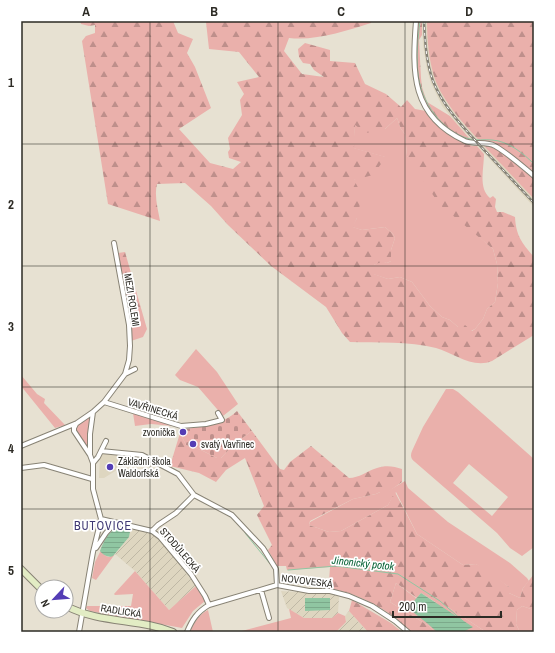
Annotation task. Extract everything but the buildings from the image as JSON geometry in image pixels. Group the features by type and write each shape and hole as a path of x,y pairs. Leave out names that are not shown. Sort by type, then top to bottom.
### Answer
{"main road":[{"path":"21,569 34,582"},
{"name":"RADLICKÁ","path":"74,610 100,618 157,627 173,632"}],"street":[{"path":"416,21 414,65 422,103 428,111 436,121 450,132 466,141 494,146 534,176"},
{"name":"MEZI ROLEMI","path":"21,446 77,423 93,412 104,402 125,374 129,360 130,325 114,243"},
{"path":"125,374 135,369"},
{"name":"VAVŘINECKÁ","path":"104,402 182,426 206,424 222,420 218,413"},
{"path":"90,455 90,434 93,412"},
{"path":"77,423 74,431 90,455 93,463 92,479 101,519 81,613 79,632"},
{"path":"93,463 98,457 106,441"},
{"path":"101,451 138,454 150,458 178,474 194,495 232,515 263,548 276,569 277,585"},
{"path":"21,468 44,465 92,479"},
{"path":"152,531 176,513 194,495"},
{"name":"STODŮLECKÁ","path":"101,519 152,531 160,537 191,574 209,605"},
{"path":"93,552 115,523"},
{"name":"NOVOVESKÁ","path":"187,632 193,619 200,610 209,605 277,585 308,591 330,591 349,596 372,606 395,621 408,632"},
{"path":"261,590 269,618"}],"shaded area":[{"path":"422,21 427,21 428,44 432,69 447,103 462,122 534,199 534,207 442,106 431,83 427,70 423,45"},
{"name":"Základní škola Waldorfská","path":"102,452 136,458 137,460 125,465 104,478 99,478 100,456"},
{"path":"118,528 125,528 130,532 129,537 113,556 106,556 100,551 103,544 109,534"},
{"path":"125,528 143,531 158,537 196,586 169,610 135,571 115,554 129,537 130,532"},
{"path":"281,591 333,594 339,597 338,613 332,618 304,618 287,608"},
{"path":"421,593 473,627 463,632 437,632 408,608"},
{"path":"305,598 330,598 330,610 305,611"},
{"path":"349,611 368,632 336,632 346,622 345,616"}],"green space":[{"path":"80,21 173,21 178,33 193,39 187,53 195,67 211,108 179,129 210,163 233,169 241,162 229,158 228,152 230,149 228,138 242,115 240,100 244,94 237,82 259,77 239,52 209,49 206,22 183,21 371,21 371,23 330,35 299,39 289,38 284,51 302,74 324,77 314,70 310,64 303,63 299,57 298,49 305,43 330,50 330,61 355,63 365,84 386,94 401,107 407,100 415,109 426,111 436,122 453,135 472,146 477,146 484,154 483,183 486,194 490,198 493,196 496,199 495,207 497,212 503,212 515,217 520,239 534,257 534,335 492,361 485,363 470,362 443,350 425,346 404,343 350,342 342,333 326,307 271,266 228,225 211,206 185,183 157,184 156,198 160,221 108,204 82,41 86,36 95,33 95,25 89,26 81,24","holes":["397,118 401,129 405,134 407,156 439,204 493,249 497,264 498,283 495,302 487,309 483,319 472,331 465,325 458,327 450,320 442,317 430,306 412,282 400,277 388,279 374,274 374,265 381,262 387,263 391,261 391,250 395,238 393,234 385,227 362,230 353,227 357,218 362,195 354,180 373,175 386,157 354,148 355,125 366,133 385,129"]},
{"path":"418,21 422,21 422,35 419,40 421,78 422,87 427,102 450,116 470,139 466,140 438,121 424,100 418,74"},
{"path":"427,21 534,21 534,199 465,125 446,100 436,82 430,60"},
{"path":"397,118 401,129 405,134 407,156 469,228 493,249 497,264 498,283 495,302 487,309 483,319 475,329 471,331 458,327 450,320 442,317 430,306 412,282 400,277 388,279 373,274 374,265 381,261 387,263 391,261 391,250 395,238 393,234 385,227 362,230 352,227 357,218 354,180 385,157 353,148 355,125 385,129"},
{"path":"125,252 147,329 143,337 131,341 131,325 118,253"},
{"path":"196,349 217,372 238,404 223,416 198,387 180,380 175,375"},
{"path":"21,375 37,394 45,399 44,403 65,425 55,428 21,386"},
{"path":"446,389 453,389 534,459 534,547 522,556 510,548 497,533 413,460 411,453 423,427","holes":["469,464 508,497 492,516 453,483"]},
{"path":"237,411 252,431 234,444 221,458 217,458 186,445 180,433 181,432 182,434 184,432 183,430 207,426 219,422"},
{"path":"133,413 174,426 151,424 135,426"},
{"path":"91,415 90,452 76,431 77,425"},
{"path":"252,431 280,469 284,470 290,462 311,446 349,478 356,477 383,466 402,469 402,482 388,492 380,492 353,499 310,521 309,525 329,532 341,531 388,505 395,492 417,534 463,565 476,564 493,572 495,576 509,587 509,593 520,598 523,588 534,574 534,610 522,606 517,610 516,624 520,632 484,632 443,604 440,605 421,593 417,598 396,583 390,602 429,626 435,632 415,633 409,630 396,618 371,602 342,591 322,589 321,581 329,581 330,567 287,570 286,566 277,566 268,550 272,545 257,515 264,506 245,458 226,470 216,482 199,473 170,466 180,433 186,445 217,458 221,458 234,444"},
{"path":"405,481 408,488 448,522 510,563 527,578 529,581 523,588 520,598 509,593 509,587 476,564 463,565 417,534 396,492 388,505 341,531 329,532 309,525 310,522 353,499 388,491"},
{"path":"101,550 106,556 109,557 115,554 96,580 92,578 95,562"},
{"path":"135,571 169,610 196,586 205,601 193,611 182,628 90,611 86,608 87,606 131,606 133,594 114,594"},
{"path":"396,583 416,598 443,604 484,632 435,632 429,626 390,602"},
{"path":"352,600 391,623 402,632 368,632 349,611"},
{"path":"522,606 534,610 534,632 520,632 516,624 517,610"},
{"path":"289,609 304,618 332,618 338,613 345,616 346,622 336,632 238,632 291,618"},
{"path":"208,610 213,632 190,632 199,617"}],"waterway":[{"path":"420,21 417,54 417,67 420,84 428,105 442,123 450,130 473,140 492,140 509,145 534,164"},
{"name":"Jinonický potok","path":"245,533 271,565"},
{"name":"Jinonický potok","path":"288,570 336,566 398,574 440,601 463,621"}],"railway":[{"path":"424,21 427,59 433,81 443,101 463,127 534,203"}],"place":[{"name":"zvonička","path":"183,432"},
{"name":"svatý Vavřinec","path":"193,444"},
{"name":"Základní škola Waldorfská","path":"110,467"}],"district":[{"name":"BUTOVICE","path":"103,526"}]}
